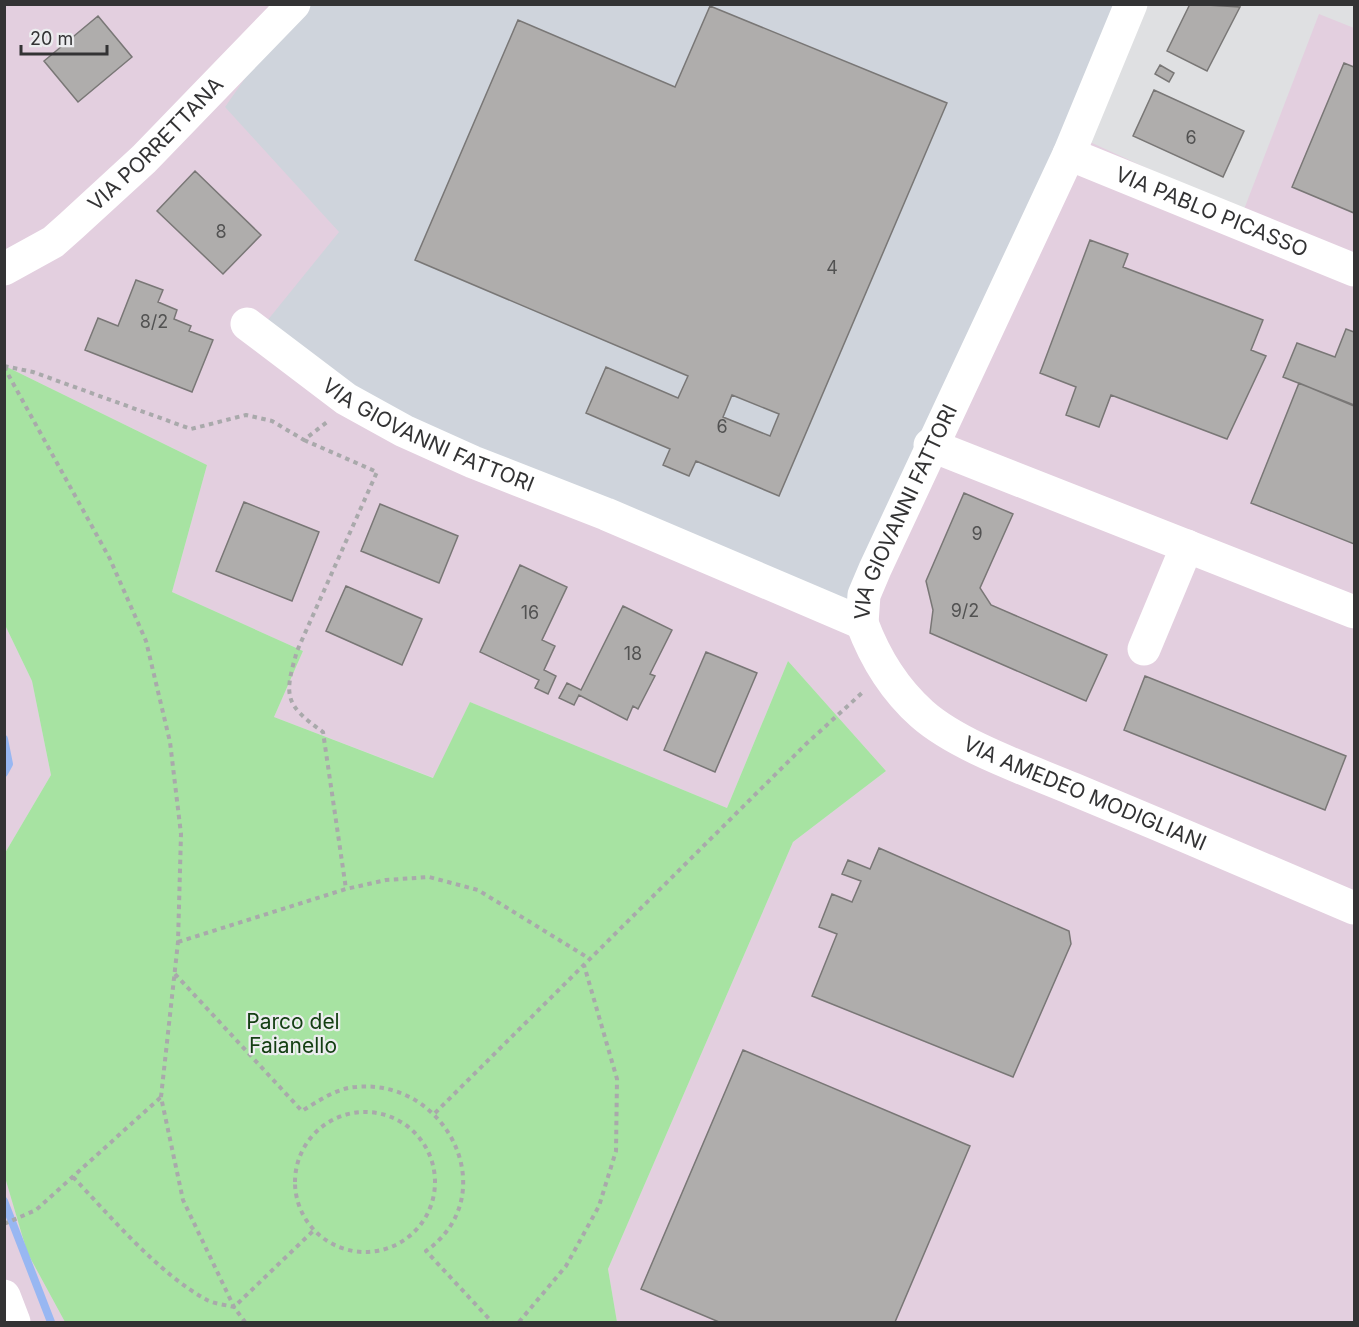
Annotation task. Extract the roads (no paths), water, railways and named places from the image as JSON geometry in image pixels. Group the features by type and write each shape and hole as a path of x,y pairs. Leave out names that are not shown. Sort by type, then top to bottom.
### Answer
{"street":[{"name":"VIA PORRETTANA","path":"4,270 53,242 79,219 183,121 294,4"},
{"name":"VIA GIOVANNI FATTORI","path":"247,324 346,399 404,431 472,462 606,514 862,623 864,595 930,445 1069,154 1131,4"},
{"name":"VIA PABLO PICASSO","path":"1069,154 1354,270"},
{"path":"930,445 1354,612"},
{"path":"1144,649 1187,546"},
{"name":"VIA AMEDEO MODIGLIANI","path":"862,623 872,650 886,672 922,714 970,743 1354,908"},
{"path":"4,1296 14,1323"}],"waterway":[{"path":"4,739 9,764 4,773"},
{"path":"4,1201 51,1322"}],"park label":[{"name":"Parco del Faianello","path":"293,1034"}]}
